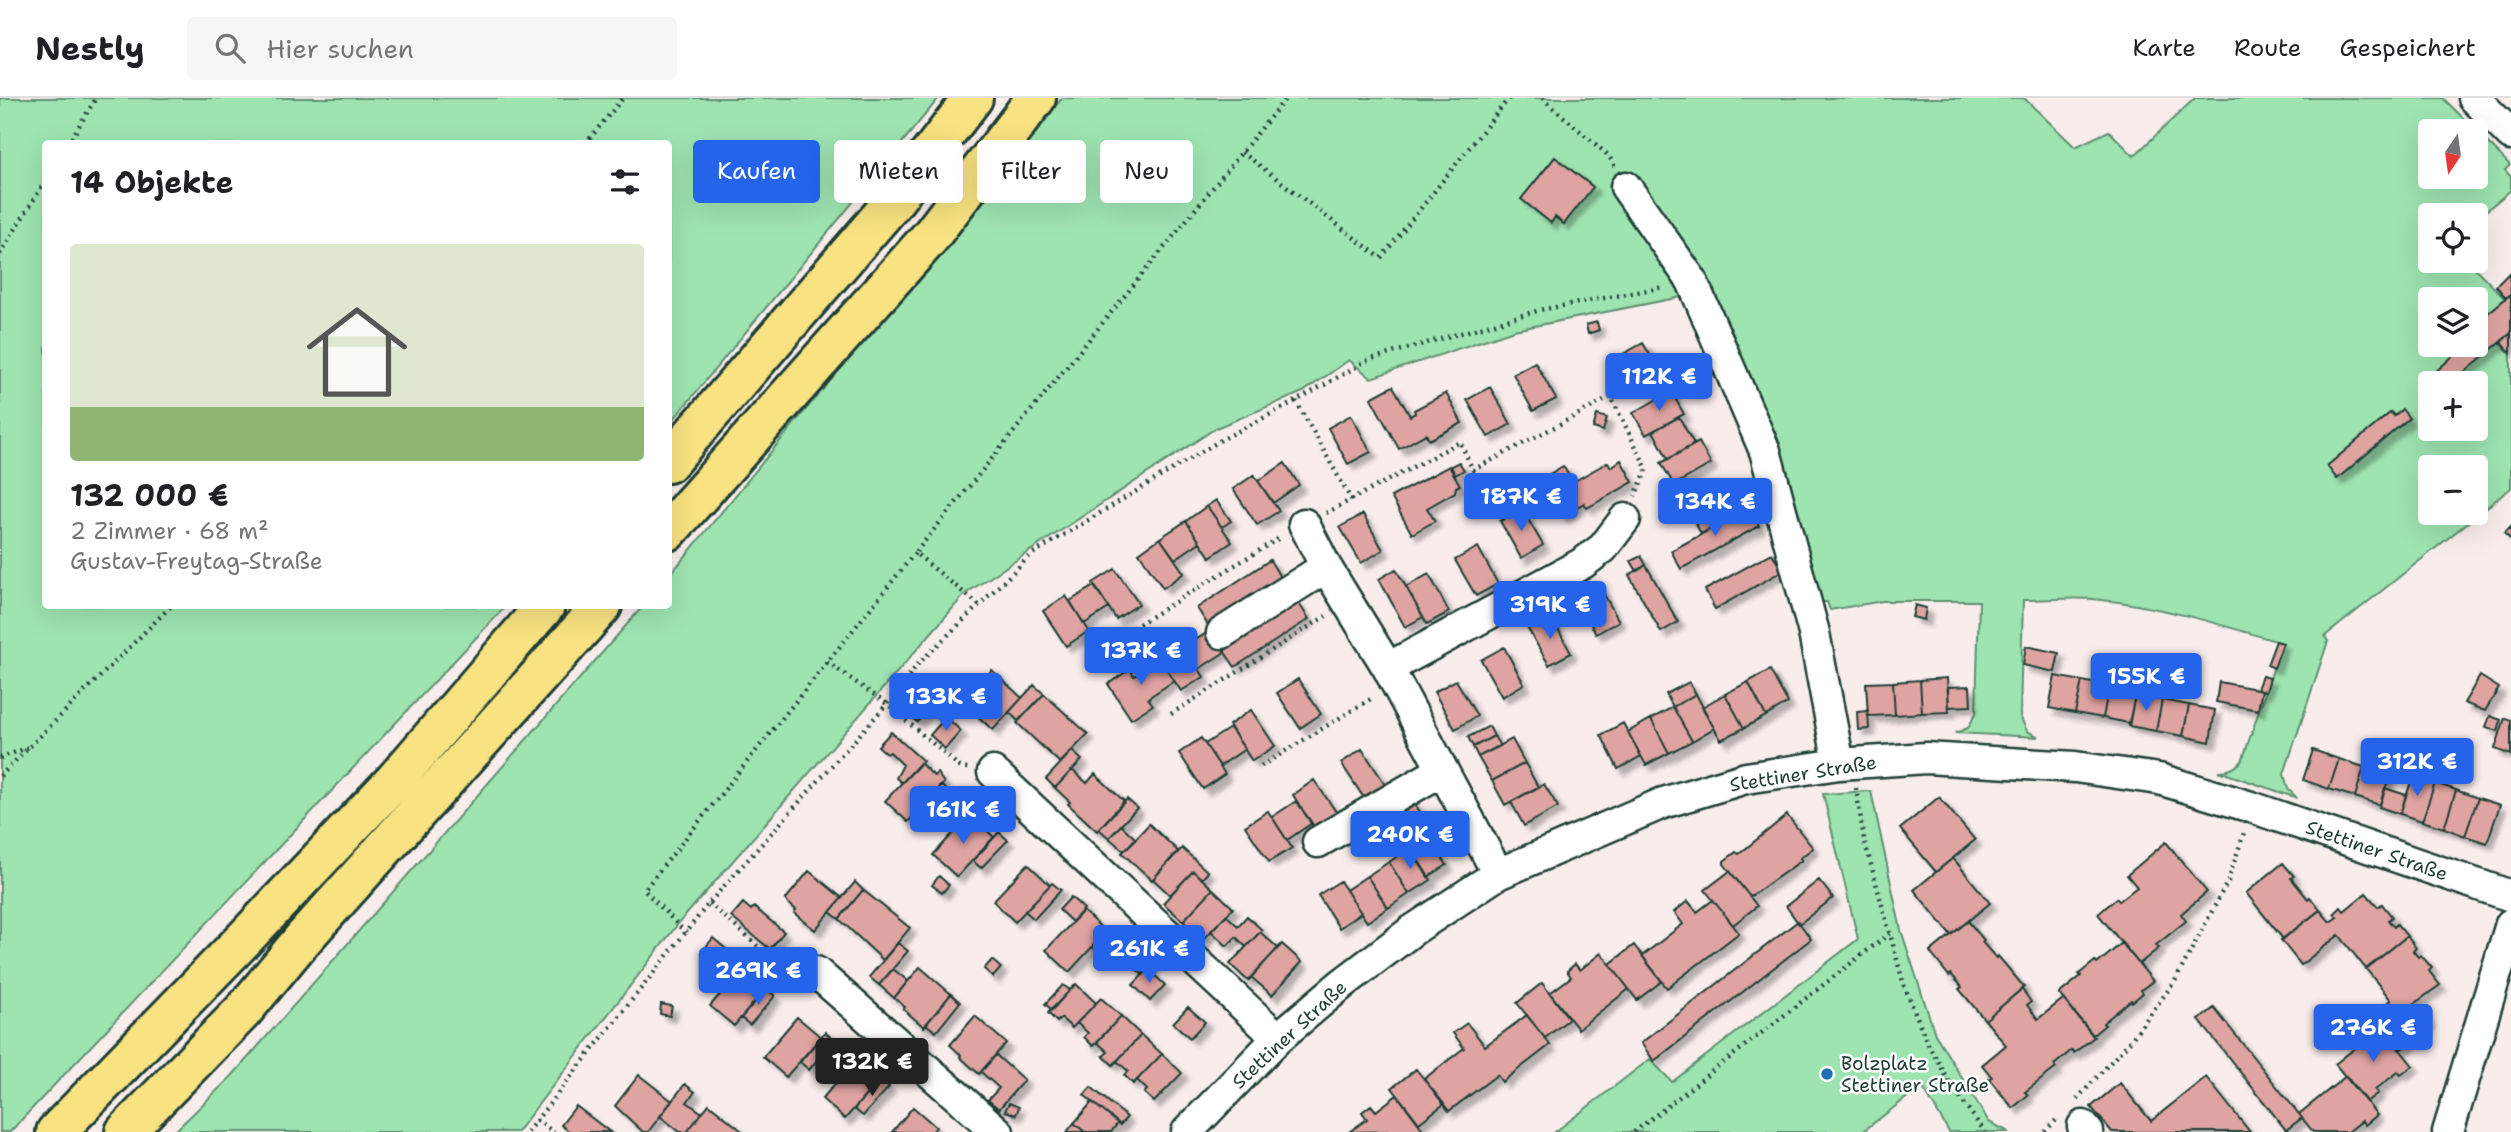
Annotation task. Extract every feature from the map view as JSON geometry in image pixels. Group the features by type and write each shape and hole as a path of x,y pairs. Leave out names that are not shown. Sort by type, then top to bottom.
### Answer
{"highway":[{"path":"672,458 890,206 973,98"},
{"path":"672,527 930,237 1036,98"},
{"path":"56,1132 395,780 542,609"},
{"path":"125,1132 243,1011 301,941 599,609"}],"street":[{"path":"2474,98 2511,135"},
{"path":"1626,187 1692,281 1765,451 1814,633 1845,763"},
{"path":"1392,676 1583,563 1603,548 1625,519"},
{"path":"1304,524 1326,567 1392,676 1498,874"},
{"path":"1222,633 1326,567"},
{"name":"Stettiner Straße","path":"1187,1132 1278,1038 1342,984 1413,930 1498,874 1663,803 1746,778 1845,763 1926,758 2075,767 2159,779 2252,807 2511,896"},
{"path":"1318,842 1441,771"},
{"path":"993,772 1278,1038"},
{"path":"2448,1132 2511,924"},
{"path":"816,972 998,1132"}],"path":[{"path":"70,140 96,98"},
{"path":"588,140 622,98"},
{"path":"686,933 644,890 1286,98"},
{"path":"1242,152 1381,258 1508,98"},
{"path":"1542,98 1609,156 1626,187"},
{"path":"0,254 42,186"},
{"path":"527,1132 709,903 887,704 918,664 1032,554 1221,440 1368,360 1540,310 1692,281"},
{"path":"1121,635 1304,524 1460,442 1474,470 1611,397 1647,469 1625,519"},
{"path":"1296,401 1352,501"},
{"path":"915,553 979,605"},
{"path":"1171,714 1348,603"},
{"path":"0,776 168,609"},
{"path":"827,662 887,704 960,767 993,772"},
{"path":"1261,766 1392,676"},
{"path":"0,758 33,745"},
{"path":"1845,763 1904,985 1927,1042 1984,1132"},
{"path":"2045,1132 2076,1120 2175,981 2228,881 2252,807"},
{"path":"709,903 780,967 816,972"},
{"path":"1634,1132 1890,933"},
{"path":"537,1120 554,1132"}],"green space":[{"path":"0,98 939,98 904,140 834,140 834,203 852,203 672,421 672,140 42,140 42,609 503,609 10,1132 0,1132"},
{"path":"1062,98 2024,98 2075,147 2109,131 2134,156 2195,98 2443,98 2464,119 2418,119 2418,189 2488,189 2488,143 2510,165 2505,170 2511,177 2511,190 2488,209 2488,203 2418,203 2418,273 2480,273 2511,305 2499,341 2511,354 2511,488 2488,506 2488,455 2418,455 2418,525 2464,525 2325,636 2328,641 2284,774 2288,789 2297,798 2218,771 2231,769 2242,761 2282,643 2212,622 2141,606 2084,598 2023,600 2020,716 2027,731 2039,737 1955,733 1968,728 1976,713 1979,601 1883,601 1830,610 1827,602 1817,602 1707,292 1514,330 1371,378 1349,360 1303,392 1216,428 965,594 678,924 517,1132 174,1132 232,1076 640,609 672,609 672,572 977,201 1086,203 1086,140 1027,140"},
{"path":"1871,791 1901,930 1935,1034 1989,1122 2009,1132 1949,1132 1922,1086 1862,1132 1555,1132 1650,1059 1672,1082 1858,939 1823,794"}],"building":[{"path":"1555,157 1593,187 1564,224 1555,217 1551,223 1521,199"},
{"path":"2509,273 2511,294 2506,298 2496,286"},
{"path":"2511,294 2511,333 2488,352 2488,313"},
{"path":"1597,322 1599,330 1588,334 1586,325"},
{"path":"2511,333 2511,353 2501,342"},
{"path":"1643,343 1656,365 1619,386 1607,363"},
{"path":"2452,357 2482,357 2465,371 2436,371"},
{"path":"1535,362 1556,399 1533,411 1513,374"},
{"path":"1393,386 1410,416 1415,413 1414,410 1446,393 1462,423 1429,440 1426,434 1399,449 1371,398"},
{"path":"1490,387 1511,424 1488,437 1467,400"},
{"path":"1671,391 1684,414 1646,435 1633,413"},
{"path":"2402,409 2409,418 2337,479 2327,466 2391,412 2394,416"},
{"path":"1351,415 1371,452 1348,464 1328,428"},
{"path":"1597,415 1607,418 1603,431 1593,428"},
{"path":"1679,417 1694,444 1668,459 1653,431"},
{"path":"1699,442 1711,464 1674,485 1661,463"},
{"path":"1621,460 1633,482 1587,508 1584,503 1562,516 1541,479 1563,466 1573,482 1608,462 1611,467"},
{"path":"1459,462 1464,470 1455,475 1451,466"},
{"path":"1285,463 1299,485 1273,503 1258,481"},
{"path":"1449,466 1460,485 1455,492 1427,508 1435,521 1412,534 1391,497"},
{"path":"1254,475 1279,511 1257,525 1233,489"},
{"path":"1726,490 1739,513 1701,534 1689,511"},
{"path":"1216,500 1231,521 1222,527 1207,506"},
{"path":"1207,506 1232,542 1210,557 1186,521"},
{"path":"1749,508 1759,526 1681,569 1671,551"},
{"path":"1522,509 1543,545 1521,558 1500,521"},
{"path":"1363,514 1383,550 1361,563 1340,527"},
{"path":"1186,521 1200,542 1175,559 1160,538"},
{"path":"2511,527 2511,540 2504,533"},
{"path":"1160,538 1184,573 1163,588 1139,553"},
{"path":"1478,547 1498,584 1476,596 1455,560"},
{"path":"1772,553 1782,571 1715,609 1705,590"},
{"path":"1641,556 1646,565 1637,571 1631,561"},
{"path":"1270,560 1280,577 1208,625 1197,608"},
{"path":"1646,565 1678,622 1661,632 1629,575"},
{"path":"1115,569 1139,604 1116,619 1093,583"},
{"path":"1396,569 1423,617 1405,627 1379,579"},
{"path":"1429,574 1449,612 1427,624 1406,587"},
{"path":"1598,584 1619,621 1596,634 1576,597"},
{"path":"1094,586 1109,608 1084,624 1070,601"},
{"path":"1066,596 1089,631 1066,646 1043,611"},
{"path":"1298,602 1309,619 1235,667 1224,651"},
{"path":"1915,605 1926,608 1924,620 1912,617"},
{"path":"1551,616 1571,653 1549,665 1528,629"},
{"path":"1211,630 1225,652 1199,669 1204,677 1181,691 1158,656 1180,641 1185,647"},
{"path":"2276,641 2283,643 2274,668 2267,665"},
{"path":"2026,646 2059,653 2055,672 2023,665"},
{"path":"1504,647 1524,684 1502,697 1481,660"},
{"path":"1160,658 1174,681 1148,698 1153,705 1131,719 1108,684 1130,669 1134,676"},
{"path":"992,670 1022,698 993,730 974,713 976,710 965,699"},
{"path":"1770,670 1788,703 1766,716 1748,682"},
{"path":"2055,676 2082,681 2075,713 2049,708"},
{"path":"2262,676 2270,678 2266,691 2257,689"},
{"path":"2480,676 2499,688 2485,711 2464,703"},
{"path":"1947,678 1949,712 1922,713 1920,680"},
{"path":"1298,679 1321,714 1300,728 1277,693"},
{"path":"1456,680 1477,716 1455,729 1434,692"},
{"path":"1920,680 1922,713 1895,715 1893,682"},
{"path":"2082,681 2109,686 2103,718 2075,713"},
{"path":"1689,682 1696,694 1673,707 1666,694"},
{"path":"1748,682 1766,716 1744,728 1725,694"},
{"path":"1893,682 1895,715 1868,716 1866,683"},
{"path":"2219,682 2262,690 2258,710 2216,702"},
{"path":"1034,685 1044,694 1018,721 1009,712"},
{"path":"1970,686 1971,706 1949,707 1948,687"},
{"path":"2109,686 2136,691 2129,723 2103,718"},
{"path":"1044,694 1088,734 1060,763 1017,723"},
{"path":"1696,694 1714,728 1692,741 1673,707"},
{"path":"1725,694 1744,728 1721,740 1702,707"},
{"path":"2135,695 2162,700 2156,731 2129,726"},
{"path":"2162,700 2189,705 2183,736 2156,731"},
{"path":"920,702 929,709 917,722 909,715"},
{"path":"2189,705 2215,710 2210,742 2183,736"},
{"path":"1673,707 1692,741 1669,753 1651,719"},
{"path":"1251,710 1275,746 1252,761 1229,725"},
{"path":"1868,711 1869,729 1858,730 1857,712"},
{"path":"2490,716 2501,720 2498,731 2486,727"},
{"path":"946,717 961,731 945,749 930,735"},
{"path":"2505,718 2511,720 2511,755 2495,749"},
{"path":"1651,719 1669,753 1646,765 1628,732"},
{"path":"1623,723 1641,756 1618,769 1601,735"},
{"path":"1489,726 1494,736 1473,747 1468,737"},
{"path":"1230,728 1245,749 1220,766 1205,744"},
{"path":"891,732 923,761 902,783 896,778 903,765 890,752 887,754 878,746"},
{"path":"1494,736 1500,746 1478,757 1473,747"},
{"path":"1201,738 1225,774 1203,789 1179,753"},
{"path":"1512,739 1525,763 1492,781 1478,757"},
{"path":"1362,749 1385,784 1364,798 1341,763"},
{"path":"2313,750 2339,759 2329,789 2303,780"},
{"path":"1072,751 1082,760 1055,788 1046,779"},
{"path":"2339,759 2364,767 2355,797 2329,789"},
{"path":"920,763 934,776 937,773 944,783 908,822 885,801"},
{"path":"1525,763 1538,787 1505,805 1492,781"},
{"path":"2364,767 2390,775 2380,805 2355,797"},
{"path":"1072,770 1087,783 1095,774 1124,801 1097,831 1055,788"},
{"path":"2413,776 2435,783 2422,821 2400,814"},
{"path":"1314,780 1339,816 1316,831 1293,795"},
{"path":"2435,783 2456,790 2444,828 2422,821"},
{"path":"1544,784 1558,807 1524,826 1511,802"},
{"path":"941,785 950,794 924,822 915,814"},
{"path":"2385,788 2406,795 2400,814 2379,807"},
{"path":"2456,790 2478,798 2465,836 2444,828"},
{"path":"1410,797 1434,833 1429,837 1447,865 1428,877 1411,849 1418,845 1394,808"},
{"path":"1939,797 1975,840 1936,872 1900,829"},
{"path":"2478,798 2500,805 2487,843 2465,836"},
{"path":"1127,799 1137,808 1109,838 1099,829"},
{"path":"1296,801 1312,823 1287,840 1272,817"},
{"path":"1268,811 1292,848 1269,862 1245,826"},
{"path":"970,815 994,837 957,877 933,855"},
{"path":"1787,815 1813,848 1800,858 1802,860 1750,897 1724,861 1736,852 1739,854"},
{"path":"1149,824 1178,851 1152,880 1122,853"},
{"path":"1121,825 1136,839 1124,851 1109,838"},
{"path":"999,832 1008,840 981,868 973,861"},
{"path":"2166,842 2207,892 2181,914 2186,921 2156,945 2159,948 2139,964 2098,914 2117,898 2119,901 2137,887 2127,875"},
{"path":"1182,848 1208,872 1202,879 1193,871 1170,895 1153,879"},
{"path":"1410,848 1431,880 1409,894 1389,862"},
{"path":"1953,858 1990,903 1951,935 1914,890"},
{"path":"1389,862 1409,894 1388,908 1367,876"},
{"path":"2283,863 2294,876 2291,878 2320,910 2283,939 2246,893"},
{"path":"1028,864 1050,885 1015,922 993,901"},
{"path":"809,871 842,898 815,930 794,913 796,910 785,900"},
{"path":"1193,871 1213,889 1183,921 1163,903"},
{"path":"1730,871 1757,906 1733,925 1705,890"},
{"path":"939,876 949,885 942,893 932,885"},
{"path":"1367,876 1388,908 1367,922 1346,890"},
{"path":"1819,880 1833,898 1799,924 1786,906"},
{"path":"1340,881 1361,913 1339,928 1318,895"},
{"path":"855,882 863,890 839,919 830,912"},
{"path":"1052,883 1061,890 1034,919 1025,911"},
{"path":"1213,889 1233,908 1203,940 1183,921"},
{"path":"863,890 910,928 883,960 839,919"},
{"path":"2366,893 2378,907 2382,904 2392,917 2388,920 2394,927 2397,924 2407,936 2366,969 2339,935 2301,965 2281,940 2320,910 2330,922 2337,917 2334,914 2341,907 2344,911"},
{"path":"1071,897 1084,909 1072,922 1059,910"},
{"path":"1713,900 1739,933 1667,988 1642,956 1683,924 1674,912 1688,901 1697,912"},
{"path":"743,903 751,910 754,907 784,932 770,949 731,917"},
{"path":"1083,911 1106,932 1069,972 1046,950"},
{"path":"1226,915 1238,926 1247,916 1262,930 1246,947 1236,937 1227,946 1211,931"},
{"path":"1798,921 1811,939 1654,1061 1641,1043"},
{"path":"1968,921 1984,940 1982,942 1996,958 1998,956 2024,987 1985,1020 1959,989 1962,987 1951,974 1949,976 1930,952"},
{"path":"1106,931 1115,940 1101,955 1092,947"},
{"path":"1260,932 1278,948 1248,981 1230,964"},
{"path":"1121,934 1153,964 1143,975 1110,945"},
{"path":"2407,936 2416,948 2413,951 2418,957 2421,955 2432,968 2429,971 2440,985 2414,1004 2429,1022 2409,1037 2412,1041 2400,1050 2372,1015 2391,1000 2366,969"},
{"path":"713,938 745,965 734,979 702,952"},
{"path":"898,943 908,951 879,985 869,977"},
{"path":"2122,943 2153,981 2141,990 2143,993 2103,1023 2105,1025 2093,1035 2059,994 2095,961 2097,964"},
{"path":"1282,944 1302,962 1272,995 1251,977"},
{"path":"1634,945 1662,981 1637,1000 1610,964"},
{"path":"1601,953 1629,989 1578,1029 1550,993 1571,977 1567,971 1575,964 1580,970"},
{"path":"992,960 1001,968 993,977 984,969"},
{"path":"745,965 769,985 734,1026 710,1006"},
{"path":"920,967 951,994 924,1027 894,998"},
{"path":"893,969 908,981 894,998 879,985"},
{"path":"1148,969 1165,985 1150,1001 1133,985"},
{"path":"1542,983 1569,1019 1545,1038 1517,1003"},
{"path":"1076,984 1096,1003 1072,1028 1061,1018 1057,1022 1048,1013"},
{"path":"1063,985 1070,990 1052,1010 1045,1004"},
{"path":"766,989 775,996 750,1025 741,1018"},
{"path":"2022,989 2031,1002 2027,1005 2038,1019 2063,999 2094,1037 2054,1065 2056,1068 2025,1092 2028,1095 2013,1108 1989,1079 1992,1077 1982,1065 2006,1045 1985,1020"},
{"path":"951,994 960,1002 936,1032 926,1024"},
{"path":"1101,998 1121,1016 1093,1046 1084,1037 1088,1033 1077,1023"},
{"path":"661,1004 672,1006 670,1016 660,1014"},
{"path":"1188,1007 1205,1022 1190,1038 1173,1023"},
{"path":"2214,1008 2302,1118 2286,1130 2199,1020"},
{"path":"1527,1015 1550,1045 1502,1082 1497,1075 1449,1111 1424,1079 1464,1048 1453,1033 1467,1023 1485,1046"},
{"path":"975,1016 1006,1043 979,1074 950,1045"},
{"path":"1121,1016 1141,1035 1113,1065 1103,1056 1108,1052 1097,1042"},
{"path":"797,1017 821,1037 786,1077 763,1057"},
{"path":"2382,1027 2413,1066 2401,1075 2398,1072 2375,1090 2378,1093 2366,1102 2335,1064"},
{"path":"825,1032 834,1040 809,1070 800,1062"},
{"path":"1141,1035 1162,1054 1133,1084 1124,1075 1128,1071 1117,1061"},
{"path":"1162,1054 1182,1073 1154,1102 1144,1093 1147,1090 1137,1080"},
{"path":"996,1055 1024,1080 999,1109 988,1100 999,1088 981,1072"},
{"path":"856,1059 880,1079 845,1119 822,1099"},
{"path":"1416,1069 1444,1104 1419,1123 1392,1088"},
{"path":"639,1075 672,1101 648,1132 643,1132 615,1106"},
{"path":"2346,1076 2377,1115 2365,1125 2362,1121 2348,1132 2313,1132 2299,1114"},
{"path":"2206,1077 2250,1132 2112,1132 2091,1107 2120,1083 2151,1121"},
{"path":"880,1079 889,1087 863,1116 854,1109"},
{"path":"685,1084 695,1092 687,1102 702,1113 687,1132 680,1132 660,1116"},
{"path":"1091,1087 1127,1117 1120,1125 1084,1095"},
{"path":"1397,1095 1424,1131 1349,1132 1367,1119 1362,1112 1371,1105 1376,1111"},
{"path":"1092,1102 1118,1123 1111,1132 1085,1132 1074,1123"},
{"path":"1009,1103 1019,1107 1016,1115 1005,1111"},
{"path":"709,1104 742,1131 687,1132"},
{"path":"576,1106 610,1132 570,1132 561,1125"},
{"path":"913,1107 936,1127 932,1132 892,1132"},
{"path":"1074,1123 1085,1132 1067,1132"}],"place":[{"name":"Bolzplatz Stettiner Straße","path":"1827,1074"}]}
